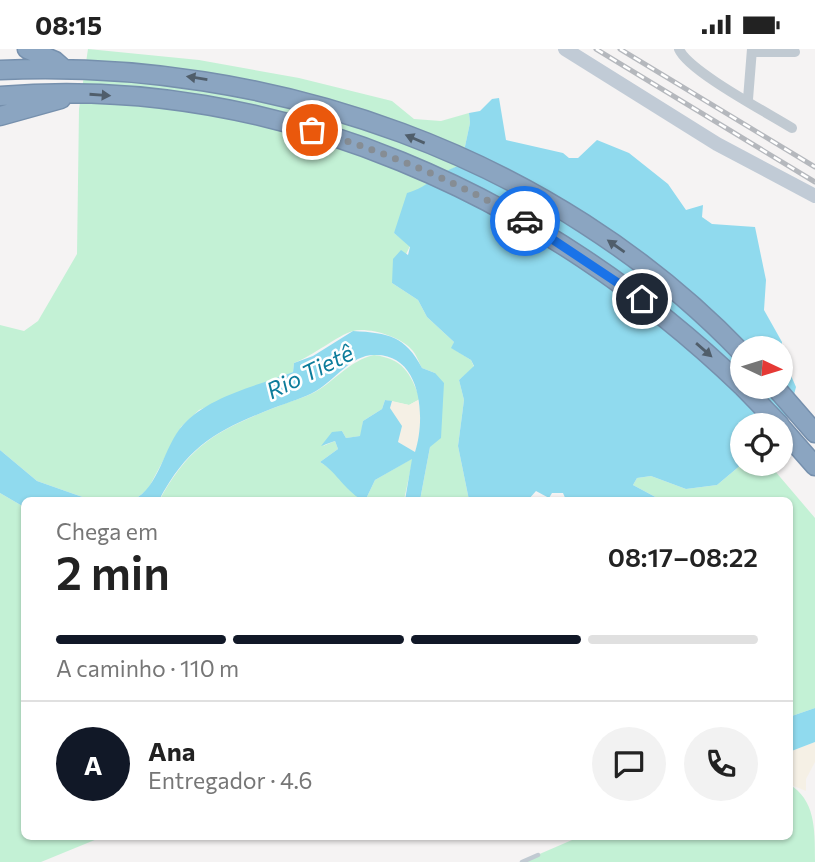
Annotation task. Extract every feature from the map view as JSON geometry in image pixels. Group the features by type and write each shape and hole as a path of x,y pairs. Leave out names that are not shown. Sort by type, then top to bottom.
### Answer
{"highway":[{"path":"27,49 55,61 64,69"},
{"path":"0,70 32,68 135,71 224,82 320,106 395,130 491,171 581,222 664,281 730,342"},
{"path":"0,96 32,93 142,96 262,117 351,142 403,161 470,192 564,244 642,299 730,375"},
{"path":"6,114 73,93"},
{"path":"755,399 769,413"},
{"path":"785,399 815,433"},
{"path":"793,440 815,466"}],"main road":[{"path":"565,49 717,144 815,196"}],"street":[{"path":"679,49 691,63 792,128"},
{"path":"748,99 752,51 795,52"}],"lane":[{"path":"522,862 538,856"}],"green space":[{"path":"88,49 199,60 299,78 392,101 414,119 441,121 469,113 470,123 461,165 431,184 394,233 410,246 392,283 418,300 427,317 454,342 452,348 471,360 474,367 459,380 464,400 458,446 468,497 421,497 430,447 435,373 422,368 413,351 400,341 367,330 347,333 294,363 293,372 199,410 181,427 148,489 138,497 82,497 37,481 0,450 0,325 24,331 38,321 77,254 79,109"},
{"path":"374,355 399,364 409,374 420,399 409,405 385,400 382,409 363,421 361,436 346,438 342,431 323,446 335,441 338,449 320,462 337,474 359,497 161,497 183,465 208,440 240,422 315,392 365,358"},
{"path":"413,458 405,497 367,497 375,480"},
{"path":"730,474 779,476 815,518 815,708 793,716 793,497 655,497 633,485 637,478 651,476 686,489 717,485"},
{"path":"0,493 21,505 21,840 95,840 41,862 0,862"},
{"path":"793,787 809,806 814,826 815,862 521,862 572,840 793,840"}],"sand":[{"path":"420,399 420,437 415,452 398,442 390,408 392,401 409,405"},
{"path":"815,742 815,762 806,779 806,791 793,786 793,750"}],"water":[{"path":"499,98 506,140 563,153 569,158 578,158 597,140 629,153 668,184 686,210 703,205 702,217 712,224 755,227 766,280 764,310 779,336 730,336 730,399 792,399 788,413 730,413 730,474 717,485 686,489 651,476 637,478 633,485 655,497 565,497 563,493 552,493 547,497 536,491 531,497 468,497 458,446 464,400 459,380 474,366 471,360 451,348 454,342 427,317 418,300 392,283 393,259 401,250 408,255 410,247 394,233 407,193 461,165 470,123 469,113 480,111 492,99"},
{"name":"Rio Tietê","path":"353,331 377,333 402,343 416,357 422,368 435,373 444,383 441,438 430,447 421,497 406,497 412,459 375,480 367,497 358,497 320,462 338,449 335,441 321,446 332,432 342,431 346,438 360,436 363,421 382,409 385,400 392,401 390,408 402,426 398,442 415,452 420,423 417,390 402,365 390,357 374,355 351,363 311,393 238,423 207,441 182,465 161,497 138,497 149,486 176,434 194,415 220,399 293,372 294,363 313,356"},
{"path":"0,450 37,481 82,497 21,497 21,505 0,493"},
{"path":"815,708 815,742 793,750 793,716"}],"railway":[{"path":"596,49 815,182"},
{"path":"620,49 815,167"}],"way so far":[{"path":"312,130 391,156 525,221"}],"route":[{"path":"525,221 602,269 642,299"}]}
